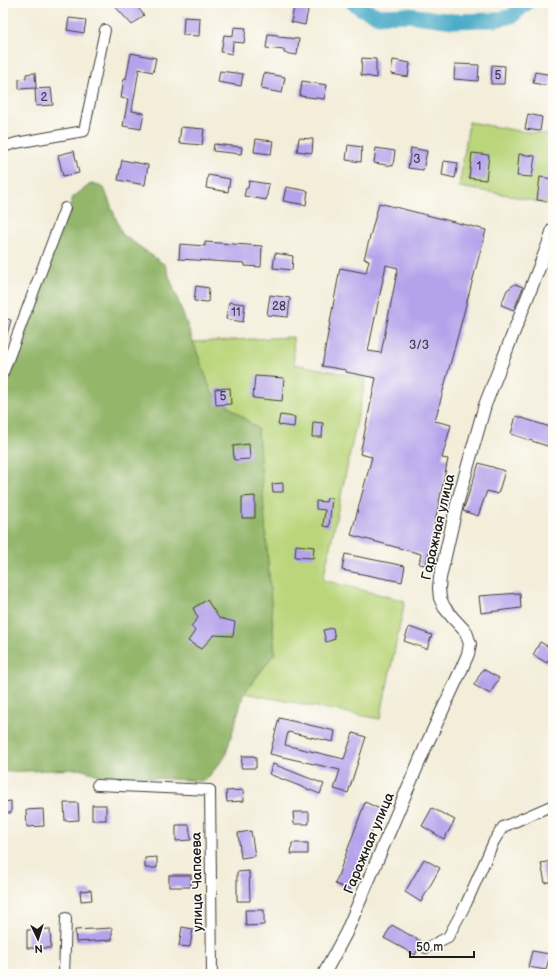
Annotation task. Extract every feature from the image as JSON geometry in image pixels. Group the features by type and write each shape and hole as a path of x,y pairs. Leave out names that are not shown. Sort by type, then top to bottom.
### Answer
{"street":[{"path":"3,147 84,131 105,30"},
{"path":"3,373 65,208"},
{"name":"Гаражная улица","path":"324,974 345,936 425,748 468,654 470,644 466,632 448,613 440,598 440,578 457,504 485,405 546,251 553,229"},
{"name":"улица Чапаева","path":"97,785 210,790 212,974"},
{"path":"426,948 448,937 466,904 494,841 503,827 553,805"},
{"path":"64,974 66,918"}],"green space":[{"path":"469,122 519,131 553,135 553,196 551,205 508,195 459,187"},
{"path":"92,183 104,188 122,234 165,265 212,393 258,429 275,653 244,693 225,757 205,781 99,775 80,769 3,772 3,396 73,197"},
{"path":"293,337 294,364 366,378 323,580 405,601 380,719 244,693 275,653 212,393 206,386 192,342"}],"building":[{"path":"112,3 134,3 144,15 132,25"},
{"path":"294,7 308,10 305,25 291,22"},
{"path":"184,17 200,18 199,36 183,35"},
{"path":"69,18 86,20 84,33 67,30"},
{"path":"234,27 246,28 244,43 233,42 232,54 221,52 224,35 233,36"},
{"path":"268,34 278,35 278,37 299,39 297,55 284,53 284,50 266,48"},
{"path":"131,53 156,58 153,72 139,69 132,111 144,113 141,129 123,126 128,99 121,98 124,78 126,79"},
{"path":"362,58 376,59 376,78 361,75"},
{"path":"393,60 410,63 408,77 391,74"},
{"path":"455,64 479,65 478,81 454,79"},
{"path":"492,65 505,66 504,84 491,84"},
{"path":"220,71 243,74 241,86 218,82"},
{"path":"535,72 552,75 550,86 533,83"},
{"path":"35,73 36,88 19,89 19,79 26,78 26,74"},
{"path":"264,73 285,77 282,93 261,89"},
{"path":"302,81 327,85 324,99 300,96"},
{"path":"51,88 53,105 36,106 35,89"},
{"path":"528,114 542,117 540,131 525,129"},
{"path":"181,127 204,129 202,145 179,143"},
{"path":"299,138 313,139 312,153 297,151"},
{"path":"256,139 273,141 271,154 254,152"},
{"path":"214,144 242,147 241,154 213,151"},
{"path":"348,145 362,147 361,162 346,160"},
{"path":"376,148 395,151 393,166 374,163"},
{"path":"411,148 427,151 423,170 408,168"},
{"path":"74,151 79,173 63,176 58,155"},
{"path":"472,153 489,155 486,180 469,178"},
{"path":"519,154 535,156 532,177 517,176"},
{"path":"122,160 148,165 145,185 118,180"},
{"path":"444,161 458,163 455,178 442,175"},
{"path":"208,175 230,179 228,192 206,188"},
{"path":"540,177 553,179 552,202 537,200"},
{"path":"249,181 269,184 266,200 244,196 246,188 248,188"},
{"path":"286,187 308,191 306,205 283,201"},
{"path":"379,203 486,230 435,421 451,425 442,458 448,459 426,565 419,564 421,554 351,535 372,457 360,454 376,378 346,372 346,370 322,366 340,268 366,273 369,260 364,259","holes":["386,265 398,268 381,353 368,351"]},
{"path":"205,242 262,246 261,267 245,266 245,263 179,259 180,244 205,246"},
{"path":"275,253 293,256 292,270 273,268"},
{"path":"515,284 523,287 514,310 501,305 507,290"},
{"path":"196,286 209,288 208,302 194,301"},
{"path":"270,295 290,298 288,317 267,315"},
{"path":"229,302 245,304 243,322 226,319"},
{"path":"3,318 11,320 5,342 3,341"},
{"path":"255,376 284,378 282,401 253,398"},
{"path":"230,388 231,404 216,405 215,389"},
{"path":"280,415 295,417 294,427 278,425"},
{"path":"516,416 553,428 553,448 511,434"},
{"path":"313,422 323,423 322,437 312,437"},
{"path":"249,444 250,459 234,460 233,446"},
{"path":"479,463 505,471 498,494 487,491 478,516 463,511"},
{"path":"283,483 283,492 273,492 272,484"},
{"path":"255,496 255,518 242,518 242,497"},
{"path":"327,498 332,498 329,527 323,526 325,510 316,509 316,501 326,502"},
{"path":"296,545 314,547 313,558 295,557"},
{"path":"345,554 405,566 402,582 342,570"},
{"path":"520,593 521,608 481,613 479,596"},
{"path":"207,600 219,618 235,622 233,636 214,635 201,649 188,641 195,631 191,626 198,618 193,608"},
{"path":"409,627 432,635 427,649 404,641"},
{"path":"333,628 335,639 326,642 323,630"},
{"path":"540,642 553,649 547,663 533,655"},
{"path":"483,669 499,678 490,694 474,685"},
{"path":"279,718 335,731 333,742 288,732 285,745 344,759 353,733 366,737 348,793 334,789 340,770 270,754"},
{"path":"242,756 256,757 256,768 241,768"},
{"path":"273,764 324,784 320,794 269,774"},
{"path":"243,790 244,801 227,802 226,791"},
{"path":"11,801 11,813 3,813 3,802"},
{"path":"365,802 380,809 350,890 335,884"},
{"path":"64,803 78,803 79,820 65,821"},
{"path":"92,805 106,805 106,820 92,820"},
{"path":"432,808 455,820 444,839 422,826"},
{"path":"43,809 44,826 27,827 26,810"},
{"path":"293,812 309,812 309,824 294,824"},
{"path":"176,825 189,825 191,840 176,841"},
{"path":"251,831 255,856 241,858 238,833"},
{"path":"292,843 308,843 308,854 291,854"},
{"path":"157,857 157,868 145,868 145,858"},
{"path":"424,859 440,868 421,902 405,892"},
{"path":"553,861 553,881 545,883 541,863"},
{"path":"249,871 250,901 237,901 237,872"},
{"path":"169,875 191,875 191,887 169,887"},
{"path":"91,890 92,900 81,901 80,891"},
{"path":"245,910 264,910 264,925 246,926"},
{"path":"392,925 422,942 415,955 384,938"},
{"path":"182,927 193,929 190,947 179,946"},
{"path":"112,928 112,940 76,942 75,930"},
{"path":"50,929 51,948 27,948 27,930"},
{"path":"532,951 550,954 546,970 528,967"}],"waterway":[{"path":"353,3 360,8 379,16 408,15 453,21 495,20 512,16 527,3"}]}
